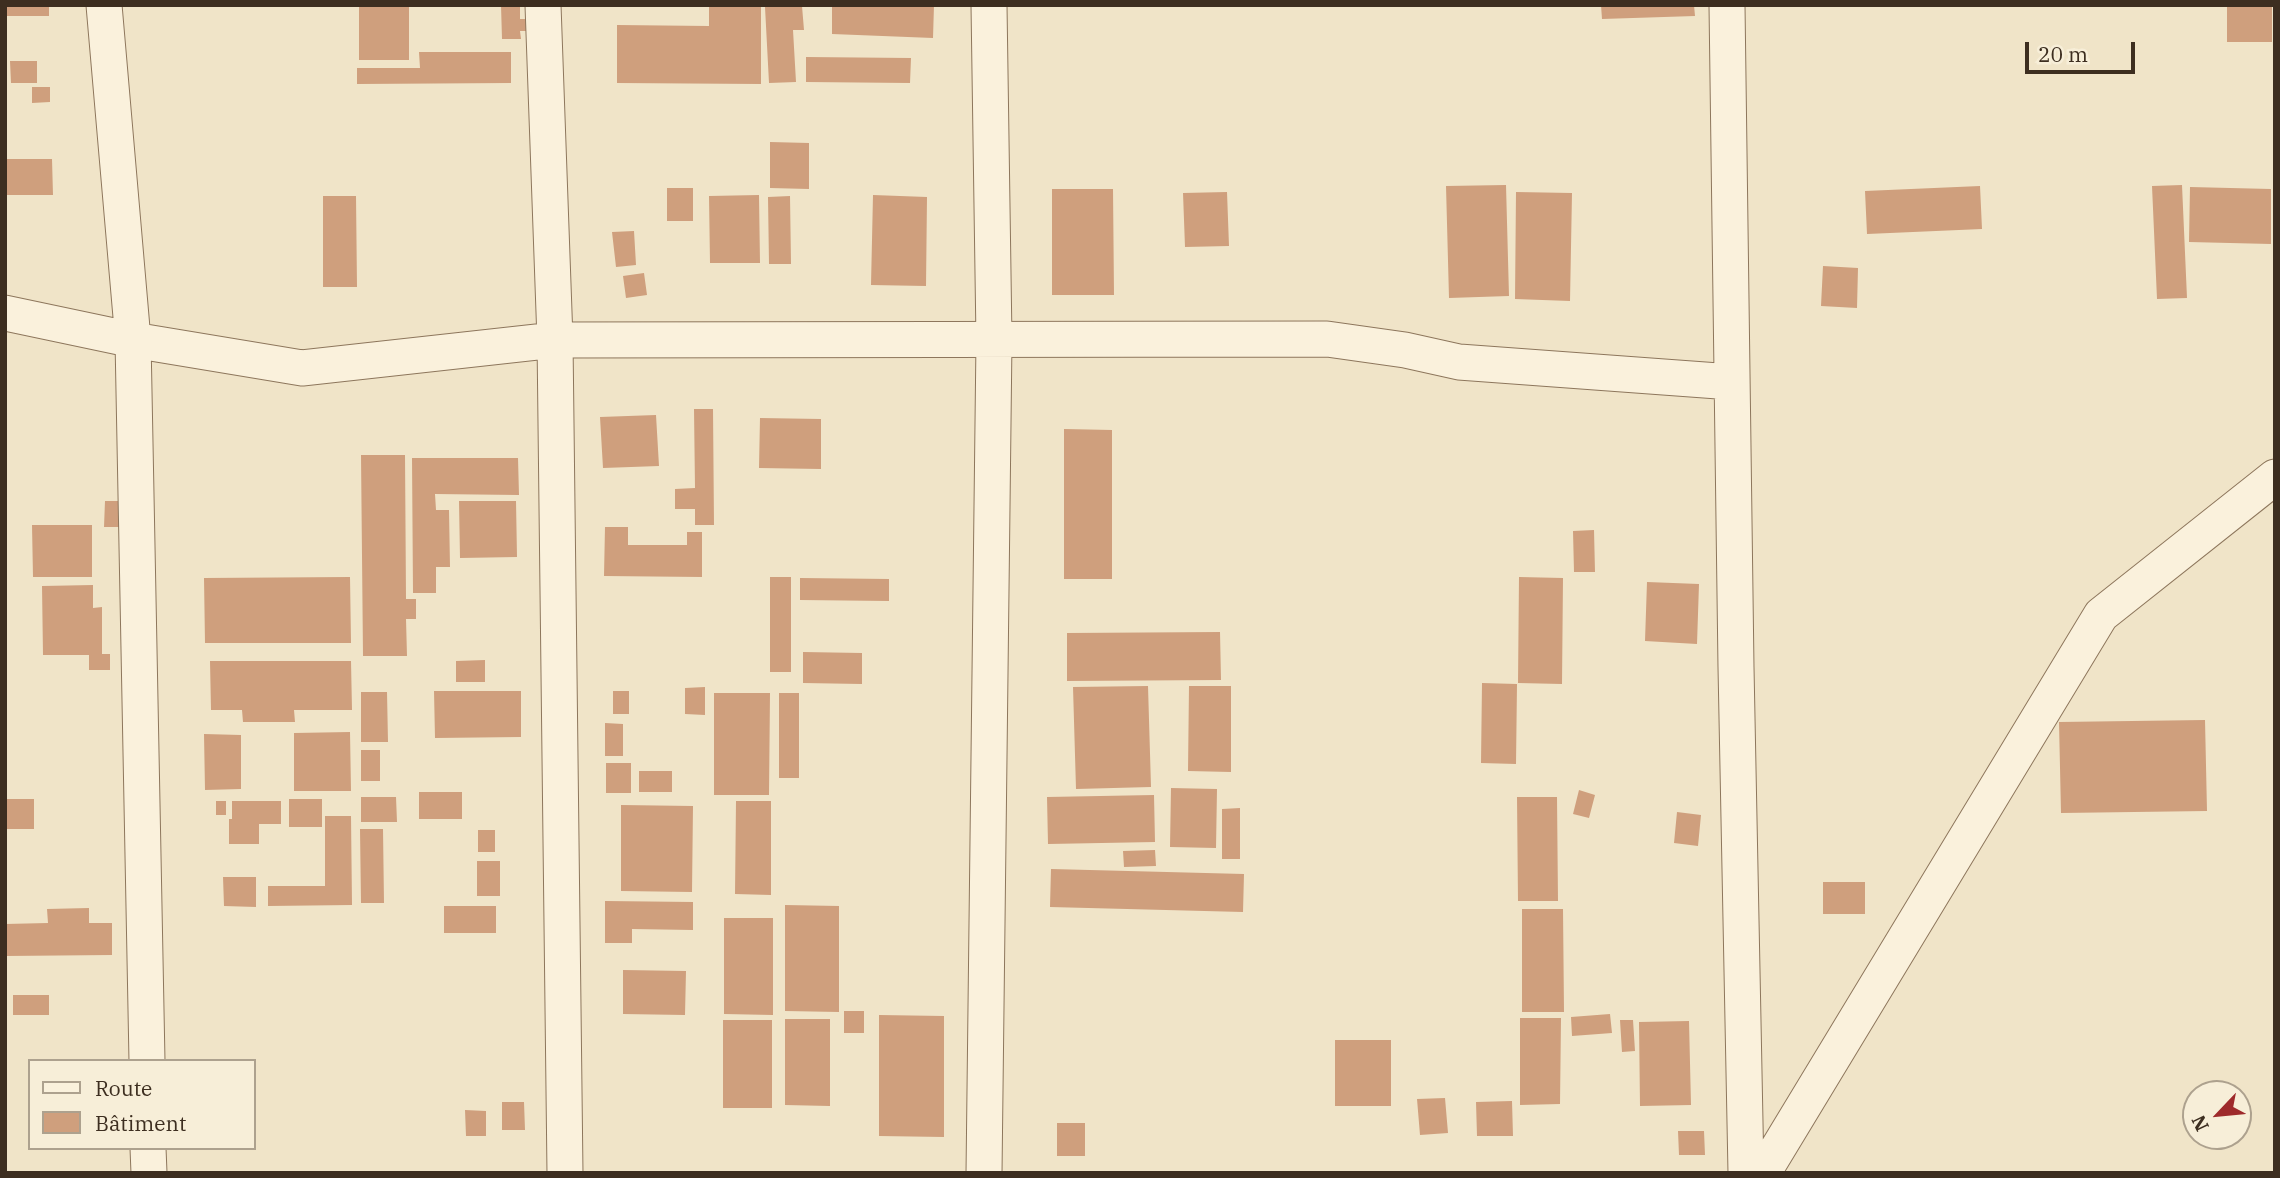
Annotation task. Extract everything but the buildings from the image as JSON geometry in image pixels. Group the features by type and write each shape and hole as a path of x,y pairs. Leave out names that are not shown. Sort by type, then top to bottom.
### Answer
{"street":[{"path":"104,5 133,340 147,1059"},
{"path":"543,5 555,340 565,1173"},
{"path":"984,1173 994,340 989,5"},
{"path":"1727,5 1746,1173"},
{"path":"5,313 133,340 302,368 555,340 1327,340 1405,350 1459,362 1732,382"},
{"path":"1762,1173 2101,615 2275,477"},
{"path":"148,1150 149,1173"}]}
